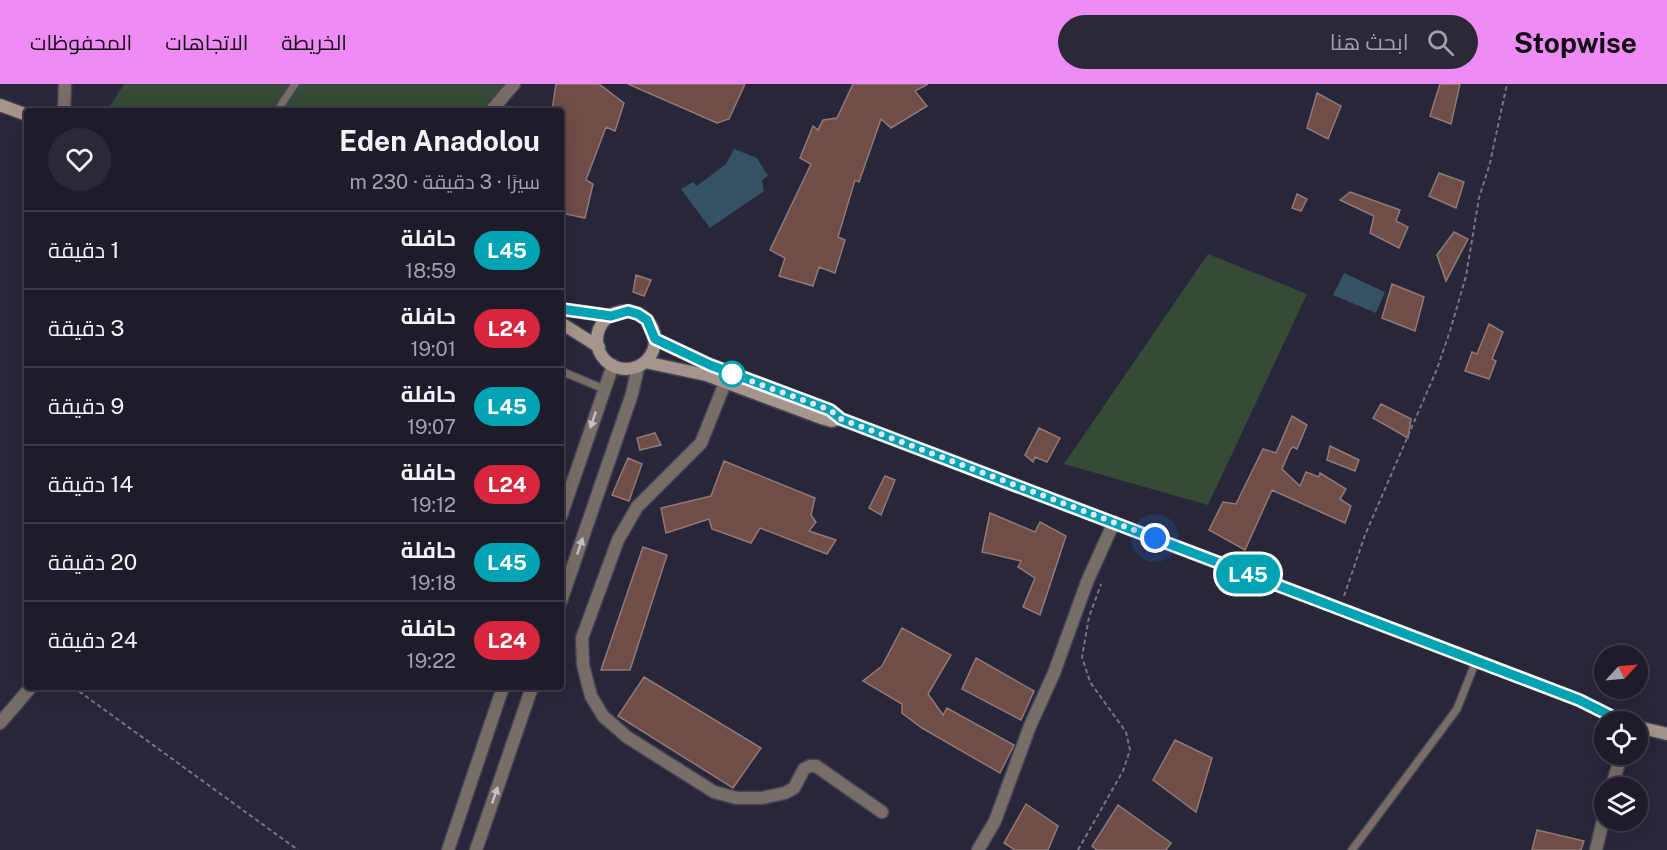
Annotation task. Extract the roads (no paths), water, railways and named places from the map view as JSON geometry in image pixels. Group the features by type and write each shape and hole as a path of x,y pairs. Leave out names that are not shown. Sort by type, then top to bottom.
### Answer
{"main road":[{"path":"0,105 24,115"},
{"path":"564,309 611,316 628,311 647,320 655,339 653,351 642,364"},
{"path":"598,347 599,330 611,316"},
{"path":"564,325 598,347 606,361 613,365 628,369 642,364 686,369 820,418 832,421 839,418"},
{"path":"655,339 710,365 830,410 839,418 1579,700 1601,711"},
{"path":"1648,729 1667,734"}],"street":[{"path":"64,108 65,84"},
{"path":"494,108 514,84"},
{"path":"564,592 642,364"},
{"path":"564,507 613,365"},
{"path":"725,383 701,443 637,507 618,540 582,638 583,665 591,696 603,716 627,737 714,792 737,798 785,793 794,788 804,769 816,766 882,812"},
{"path":"978,850 995,821 1030,726 1054,674 1087,582 1114,522"},
{"path":"0,723 28,690"},
{"path":"448,850 502,690"},
{"path":"476,850 531,690"},
{"path":"1596,850 1600,831"}],"lane":[{"path":"279,108 295,84"},
{"path":"564,372 604,389"},
{"path":"1352,850 1457,709 1476,661"}],"water":[{"path":"734,149 757,158 768,176 762,180 764,191 710,228 681,189 693,182 697,186 726,164"},
{"path":"1344,273 1385,292 1376,313 1333,295"}]}
